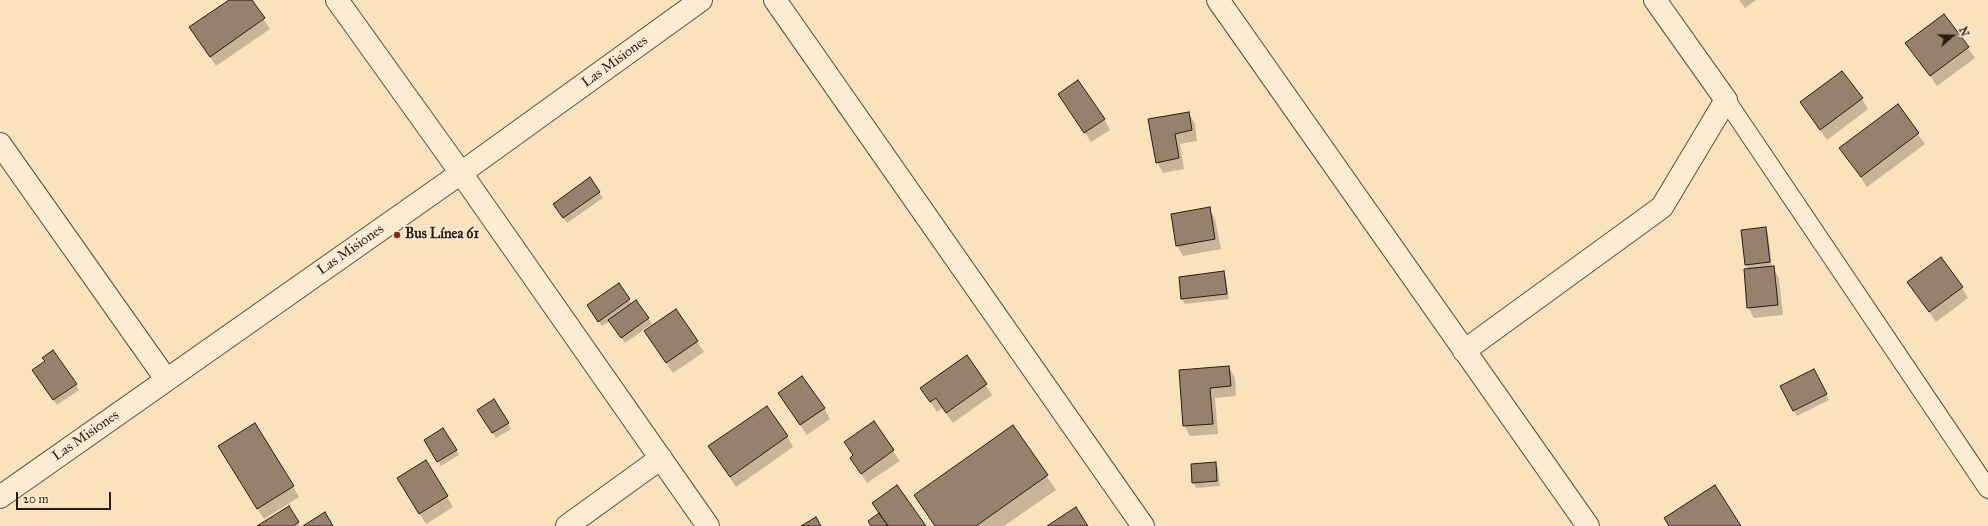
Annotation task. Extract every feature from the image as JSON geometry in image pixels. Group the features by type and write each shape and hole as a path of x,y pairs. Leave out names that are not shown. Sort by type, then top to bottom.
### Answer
{"street":[{"path":"337,0 461,173 708,526"},
{"name":"Las Misiones","path":"0,497 461,173 701,0"},
{"path":"775,0 1142,521 1144,526"},
{"path":"1218,0 1588,526"},
{"path":"1464,351 1662,207 1726,100 1655,0"},
{"path":"0,144 166,379"},
{"path":"567,526 661,458"}],"lane":[{"path":"1726,100 1988,489"}],"building":[{"path":"229,0 252,0 265,18 210,57 189,27"},
{"path":"1944,14 1969,47 1930,76 1905,43"},
{"path":"1842,71 1863,98 1820,130 1800,102"},
{"path":"1078,80 1105,119 1084,133 1058,94"},
{"path":"1898,104 1919,133 1861,177 1839,148"},
{"path":"1189,112 1192,130 1175,134 1179,158 1156,163 1148,119"},
{"path":"590,177 600,192 563,218 553,204"},
{"path":"1210,207 1215,239 1176,246 1171,214"},
{"path":"1766,227 1770,262 1745,265 1741,230"},
{"path":"1941,257 1963,287 1929,312 1907,282"},
{"path":"1774,266 1778,305 1747,308 1744,269"},
{"path":"1224,271 1227,294 1181,299 1179,277"},
{"path":"619,283 630,299 598,322 587,305"},
{"path":"636,300 649,318 621,338 608,320"},
{"path":"676,309 698,341 666,363 644,331"},
{"path":"53,350 77,384 53,400 32,370 45,361 42,358"},
{"path":"967,355 987,384 946,413 936,398 930,402 920,388"},
{"path":"1229,366 1231,386 1210,388 1213,424 1183,426 1179,370"},
{"path":"1814,369 1827,394 1793,411 1780,386"},
{"path":"802,376 825,408 800,425 778,393"},
{"path":"494,399 509,423 492,433 477,410"},
{"path":"767,406 788,436 730,477 708,446"},
{"path":"874,421 894,450 861,474 850,458 853,455 844,442"},
{"path":"255,423 294,486 257,509 218,446"},
{"path":"1013,425 1048,475 976,526 935,526 914,495"},
{"path":"443,428 457,450 437,462 424,440"},
{"path":"426,460 448,496 419,514 397,478"},
{"path":"1216,462 1217,481 1192,483 1191,464"},
{"path":"897,485 926,526 888,526 872,503"},
{"path":"1715,485 1741,526 1669,526 1664,518"},
{"path":"289,506 299,522 293,526 257,526"},
{"path":"1076,507 1088,526 1047,526"},
{"path":"325,512 333,526 303,526"},
{"path":"879,513 888,526 871,526 868,521"},
{"path":"816,517 821,526 801,526"}],"place":[{"name":"Bus Línea 61","path":"397,235"}]}
